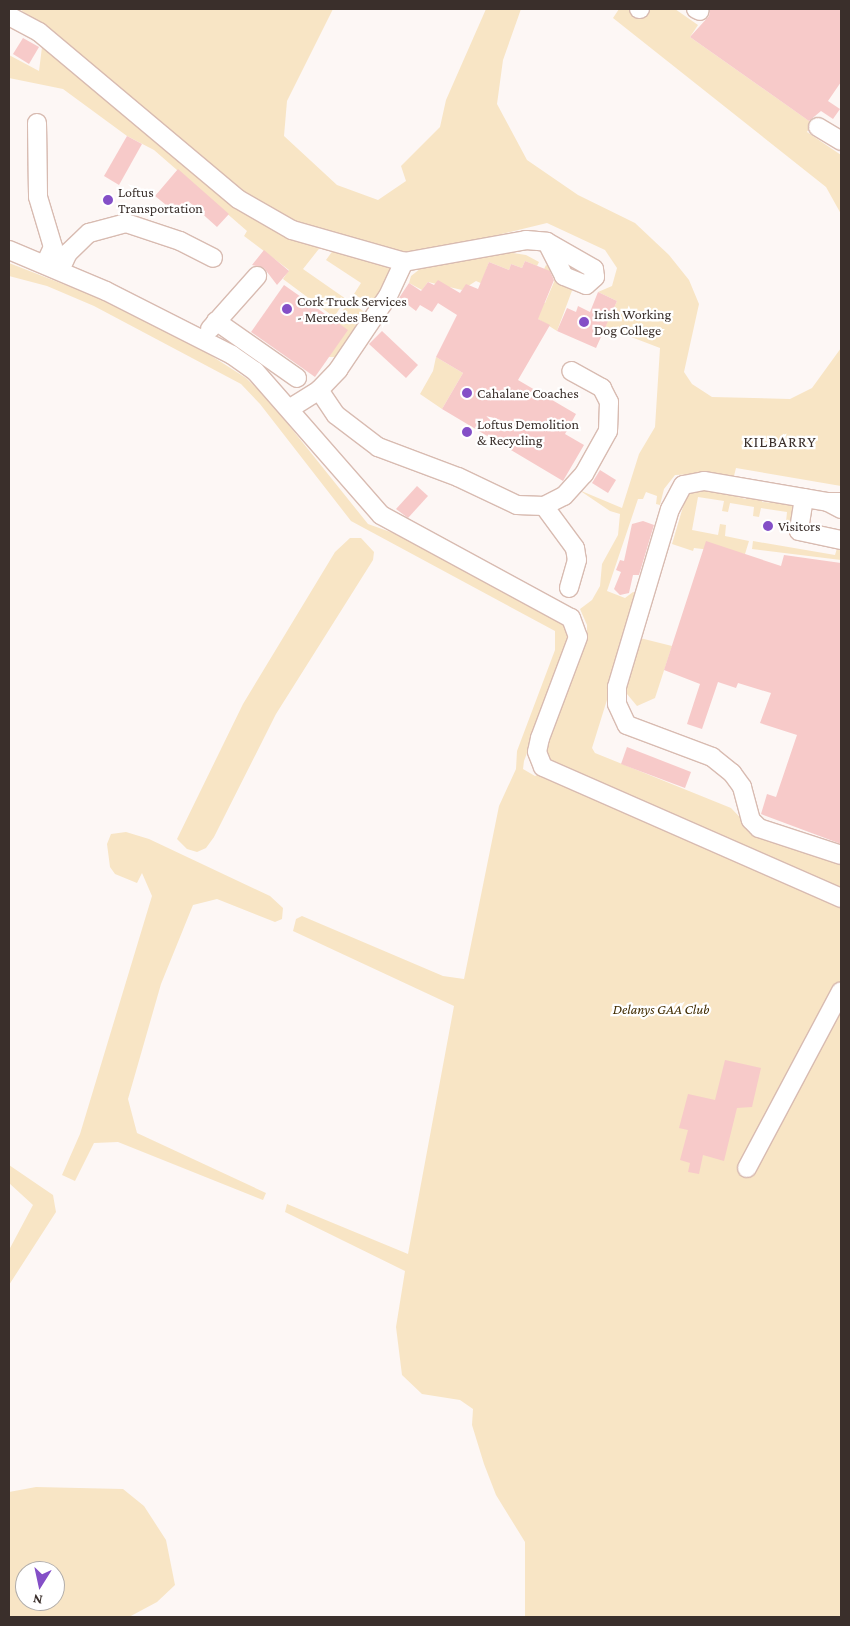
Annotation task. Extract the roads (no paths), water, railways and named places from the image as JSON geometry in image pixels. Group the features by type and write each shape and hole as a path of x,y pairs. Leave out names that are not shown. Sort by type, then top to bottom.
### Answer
{"lane":[{"path":"9,16 39,32 264,218 330,244 404,262 526,240 547,242"},
{"path":"37,123 38,196 53,246 52,267"},
{"path":"818,127 841,141"},
{"path":"52,267 89,233 126,223 180,241 213,258"},
{"path":"9,250 52,267 204,341 255,371 381,516 571,618 578,637 540,738 537,752 543,766 841,898"},
{"path":"289,409 319,390 388,296 404,262"},
{"path":"204,341 216,321 235,305 257,276"},
{"path":"216,321 297,378"},
{"path":"319,390 336,415 378,447 458,477 517,505 544,506 564,496 584,474 608,431 609,402 602,388 571,371"},
{"path":"837,504 704,481 684,485 670,509 617,687 617,704 627,725 712,757 732,773 742,788 751,820 760,828 841,855"},
{"path":"804,498 799,531 841,540"},
{"path":"544,506 575,548 577,560 569,588"},
{"path":"747,1168 841,991"}],"place":[{"name":"Loftus Transportation","path":"108,200"},
{"name":"Cork Truck Services - Mercedes Benz","path":"287,309"},
{"name":"Irish Working Dog College","path":"584,322"},
{"name":"Cahalane Coaches","path":"467,393"},
{"name":"Loftus Demolition & Recycling","path":"467,432"},
{"name":"Visitors","path":"768,526"}],"district":[{"name":"KILBARRY","path":"780,442"}],"park label":[{"name":"Delanys GAA Club","path":"661,1009"}]}
